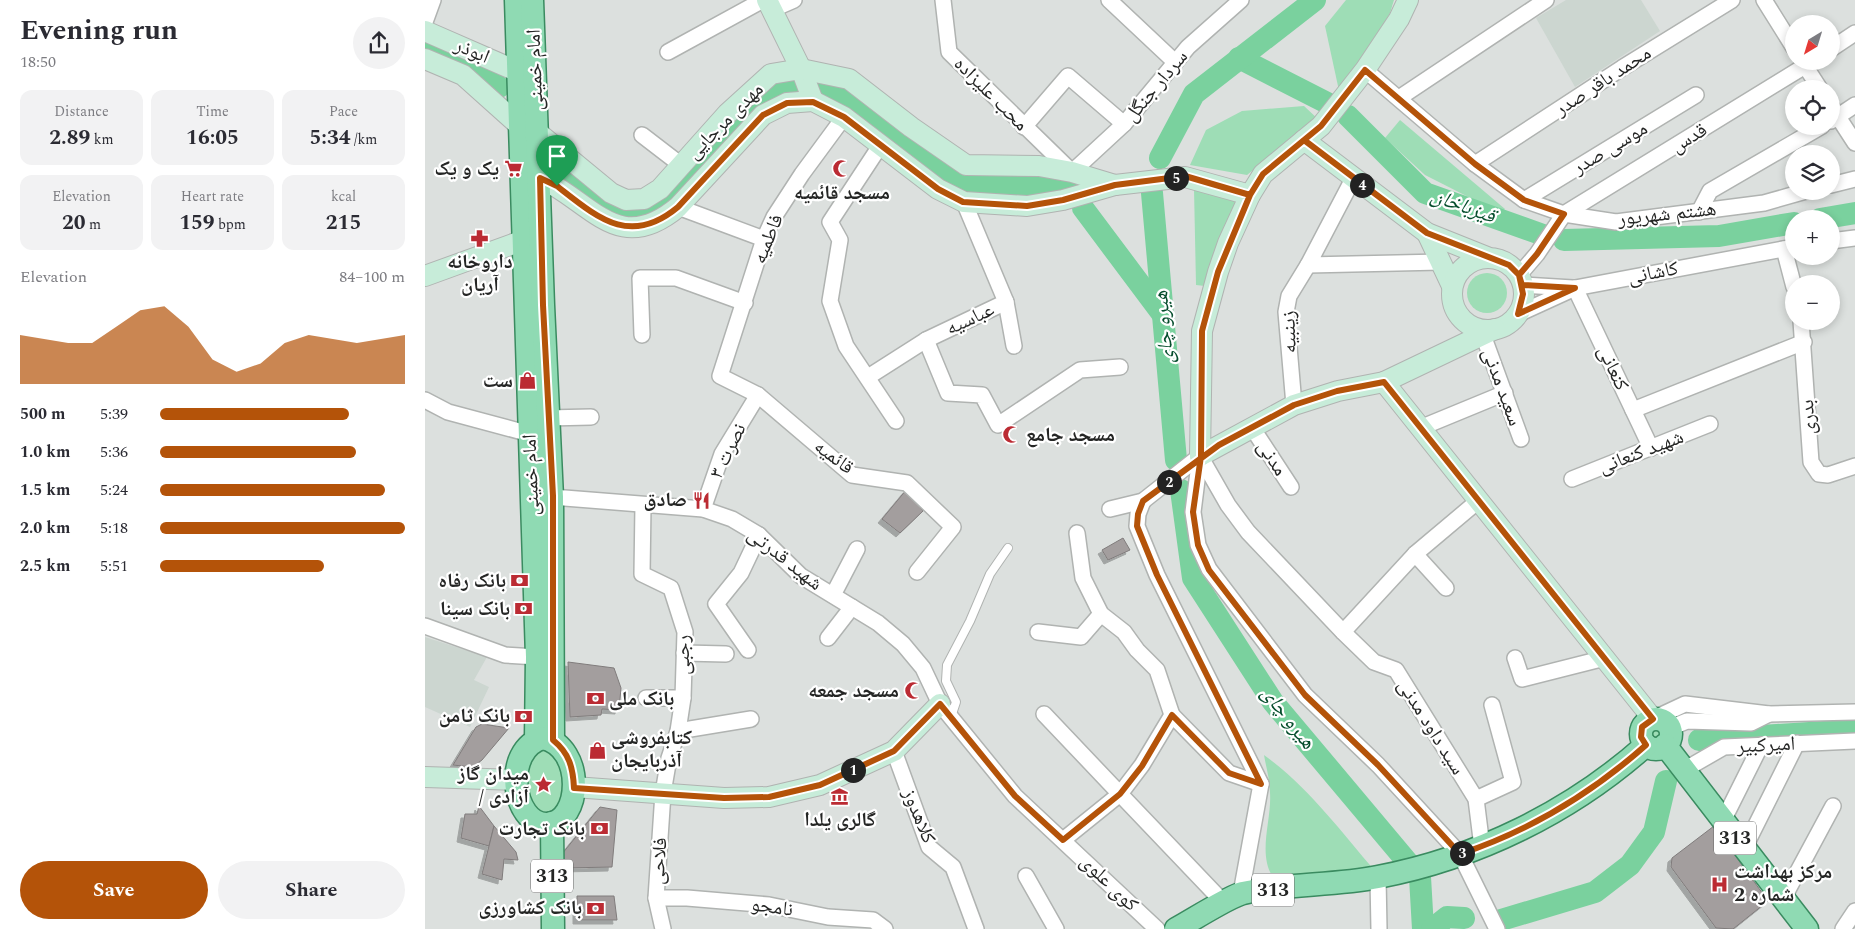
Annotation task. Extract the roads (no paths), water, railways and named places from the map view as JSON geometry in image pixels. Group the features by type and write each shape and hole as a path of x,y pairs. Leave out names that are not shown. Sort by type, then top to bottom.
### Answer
{"main road":[{"name":"امام خمینی","path":"516,0 519,72 540,178 547,418 553,496 545,740"},
{"name":"امام خمینی","path":"532,0 524,240 537,657 545,740"},
{"path":"1195,462 1202,331 1218,272 1250,195 1263,174 1321,126 1344,98 1399,19 1408,0"},
{"path":"767,3 801,69 813,102"},
{"name":"ابوذر","path":"425,31 519,72"},
{"name":"مهدی مرجایی","path":"425,59 463,75 529,130 611,193 626,200 644,199 660,189 727,114 771,74 801,69 849,78 911,127 966,165 1039,166 1072,172 1115,185"},
{"path":"540,178 557,186 607,222 625,228 649,226 665,218 678,207 763,115 787,103 813,102 844,117 938,189 963,202 1027,206 1063,200 1115,185 1185,176 1250,195"},
{"path":"1195,462 1294,405 1337,391 1384,382 1504,326 1518,314 1523,294 1521,280 1509,265 1427,233 1353,179 1304,140"},
{"path":"1427,233 1452,286"},
{"path":"425,276 524,240"},
{"path":"1458,348 1459,315 1452,296 1452,286 1457,275 1465,266 1475,260 1487,258"},
{"path":"1459,315 1475,327 1489,332"},
{"path":"1384,382 1605,658 1658,734"},
{"path":"574,788 724,798 769,797 820,785 894,751 945,712"},
{"name":"313","path":"1176,929 1233,898 1378,878 1482,847 1549,816 1619,770 1658,734 1807,929"},
{"path":"545,740 562,747 569,758 574,788 565,813 546,823 527,815 521,804 516,780 518,760 525,748 545,740"},
{"path":"425,778 516,780"},
{"name":"313","path":"545,929 546,823"},
{"name":"313","path":"546,823 553,929"}],"street":[{"path":"425,22 433,0"},
{"path":"668,52 767,3 794,0"},
{"name":"محب علیزاده","path":"943,0 949,52 1072,172"},
{"path":"1109,0 1175,62"},
{"name":"سردار جنگل","path":"1072,172 1123,124 1188,47 1241,0"},
{"path":"1399,98 1546,0"},
{"name":"محمد باقر صدر","path":"1475,164 1622,68 1732,0"},
{"path":"1764,0 1785,34"},
{"path":"1840,43 1855,33"},
{"name":"هشتم شهریور","path":"1365,70 1475,164 1524,200 1564,214 1616,222 1764,203 1785,197"},
{"name":"قدس","path":"1564,214 1796,70"},
{"path":"1024,127 1067,76 1123,124"},
{"name":"موسی صدر","path":"1524,200 1696,95"},
{"path":"1840,111 1855,105"},
{"name":"فاطمیه","path":"720,376 764,239 774,217 802,174 844,117"},
{"path":"1840,122 1855,143"},
{"path":"642,134 681,165"},
{"path":"1699,212 1710,191 1806,135"},
{"path":"880,146 830,222 840,240 831,301 846,346 896,421"},
{"name":"زینبیه","path":"1294,405 1286,312 1289,296 1353,179"},
{"path":"1840,183 1855,179"},
{"name":"عباسیه","path":"868,377 926,340 1006,302 963,202"},
{"path":"678,207 764,239"},
{"path":"1564,214 1521,280 1575,288"},
{"path":"1840,240 1855,238"},
{"name":"کاشانی","path":"1518,314 1575,288 1785,249"},
{"path":"1307,264 1441,262"},
{"path":"642,335 640,278 676,278 745,303"},
{"name":"کنعانی","path":"1575,288 1651,448"},
{"path":"1006,302 1013,346"},
{"name":"بدری","path":"1802,330 1811,462 1819,474 1828,475 1855,466"},
{"name":"سعید مدنی","path":"1489,332 1505,393 1521,439"},
{"path":"926,340 948,393 981,395 998,425 1080,370 1119,367"},
{"path":"1633,410 1804,342"},
{"name":"قائمیه","path":"720,376 758,395 852,475 907,483 953,527 917,572"},
{"path":"1420,428 1505,393"},
{"name":"نصرت ۳","path":"703,509 722,454 758,395"},
{"path":"425,400 448,412 530,434"},
{"path":"547,418 591,417"},
{"name":"شهید کنعانی","path":"1572,479 1710,424"},
{"name":"مدنی","path":"1253,428 1291,487"},
{"path":"1110,509 1143,501 1195,462"},
{"path":"1195,462 1193,512 1198,545 1209,570 1305,695 1378,765 1452,857 1497,929"},
{"name":"سید داود مدنی","path":"1195,462 1248,532 1343,632 1374,662 1395,670 1476,799 1482,847"},
{"name":"شهید قدرتی","path":"553,496 703,509 732,519 759,535 801,576 878,623 903,644 923,668 945,712"},
{"path":"1044,714 1120,794 1233,898 1261,784 1157,575 1137,526 1138,514 1143,501"},
{"path":"1343,632 1415,554 1478,501"},
{"name":"رجبی","path":"643,505 641,574 671,588 685,632 683,698 678,731 669,758 663,793"},
{"path":"1077,533 1083,578 1101,614 1124,632 1137,650 1157,670 1172,715 1229,773 1261,784"},
{"path":"748,650 716,604 741,573 759,535"},
{"path":"833,595 857,549"},
{"path":"1415,554 1446,588"},
{"path":"828,638 852,607"},
{"path":"1038,632 1081,637 1101,614"},
{"path":"425,626 505,654 537,657"},
{"path":"684,653 726,654"},
{"path":"1515,658 1522,679 1605,658"},
{"path":"646,698 683,698"},
{"path":"1476,799 1513,782 1492,705"},
{"name":"کوی علوی","path":"945,712 1015,796 1157,929"},
{"name":"امیرکبیر","path":"1658,734 1687,721 1751,723 1769,714 1855,712"},
{"path":"1063,840 1120,794 1142,766 1172,715"},
{"path":"678,731 751,719"},
{"name":"امیرکبیر","path":"1684,770 1724,747 1855,740"},
{"path":"1744,849 1797,743"},
{"path":"1723,821 1761,745"},
{"name":"کلاهدوز","path":"894,751 929,847 953,867 976,929"},
{"name":"فلاحی","path":"663,793 657,898 663,929"},
{"path":"1783,899 1833,806"},
{"path":"1026,876 1056,929"},
{"path":"1378,878 1379,929"},
{"name":"نامجو","path":"657,898 687,898 769,905 828,917 873,920 885,929"},
{"path":"1843,929 1855,911"}],"lane":[{"path":"945,712 956,702 946,681 947,665 970,621 990,574 1008,548"}],"waterway":[{"name":"هیرو چای","path":"1160,158 1194,94 1315,0"},
{"path":"425,46 475,66 499,87"},
{"path":"1239,58 1337,108"},
{"path":"550,161 601,204 634,213 675,190 712,140 793,84"},
{"path":"819,89 859,107 960,186 1066,187"},
{"name":"قیزباخان","path":"1348,116 1425,193 1546,236"},
{"name":"هیرو چای","path":"1152,193 1176,460"},
{"path":"1083,208 1163,315"},
{"name":"قیزباخان","path":"1840,216 1855,213"},
{"name":"قیزباخان","path":"1564,240 1719,236 1785,225"},
{"name":"هیرو چای","path":"1181,490 1193,578 1273,702 1420,877 1423,929"},
{"path":"1699,740 1855,730"},
{"path":"1501,920 1595,892 1630,865 1654,832 1666,781"},
{"path":"1432,929 1447,917 1464,918"}],"place":[{"name":"یک و یک","path":"513,169"},
{"name":"مسجد قائمیه","path":"842,169"},
{"name":"داروخانه آریان","path":"480,238"},
{"name":"ست","path":"527,381"},
{"name":"مسجد جامع","path":"1012,435"},
{"name":"صادق","path":"701,500"},
{"name":"بانک رفاه","path":"520,581"},
{"name":"بانک سینا","path":"524,609"},
{"name":"مسجد جمعه","path":"913,691"},
{"name":"بانک ملی","path":"595,699"},
{"name":"بانک ثامن","path":"524,716"},
{"name":"کتابفروشی آذربایجان","path":"597,750"},
{"name":"میدان گاز / آزادی","path":"543,785"},
{"name":"گالری یلدا","path":"840,796"},
{"name":"بانک تجارت","path":"599,829"},
{"name":"مرکز بهداشت شماره 2","path":"1720,884"},
{"name":"بانک کشاورزی","path":"596,908"}]}
